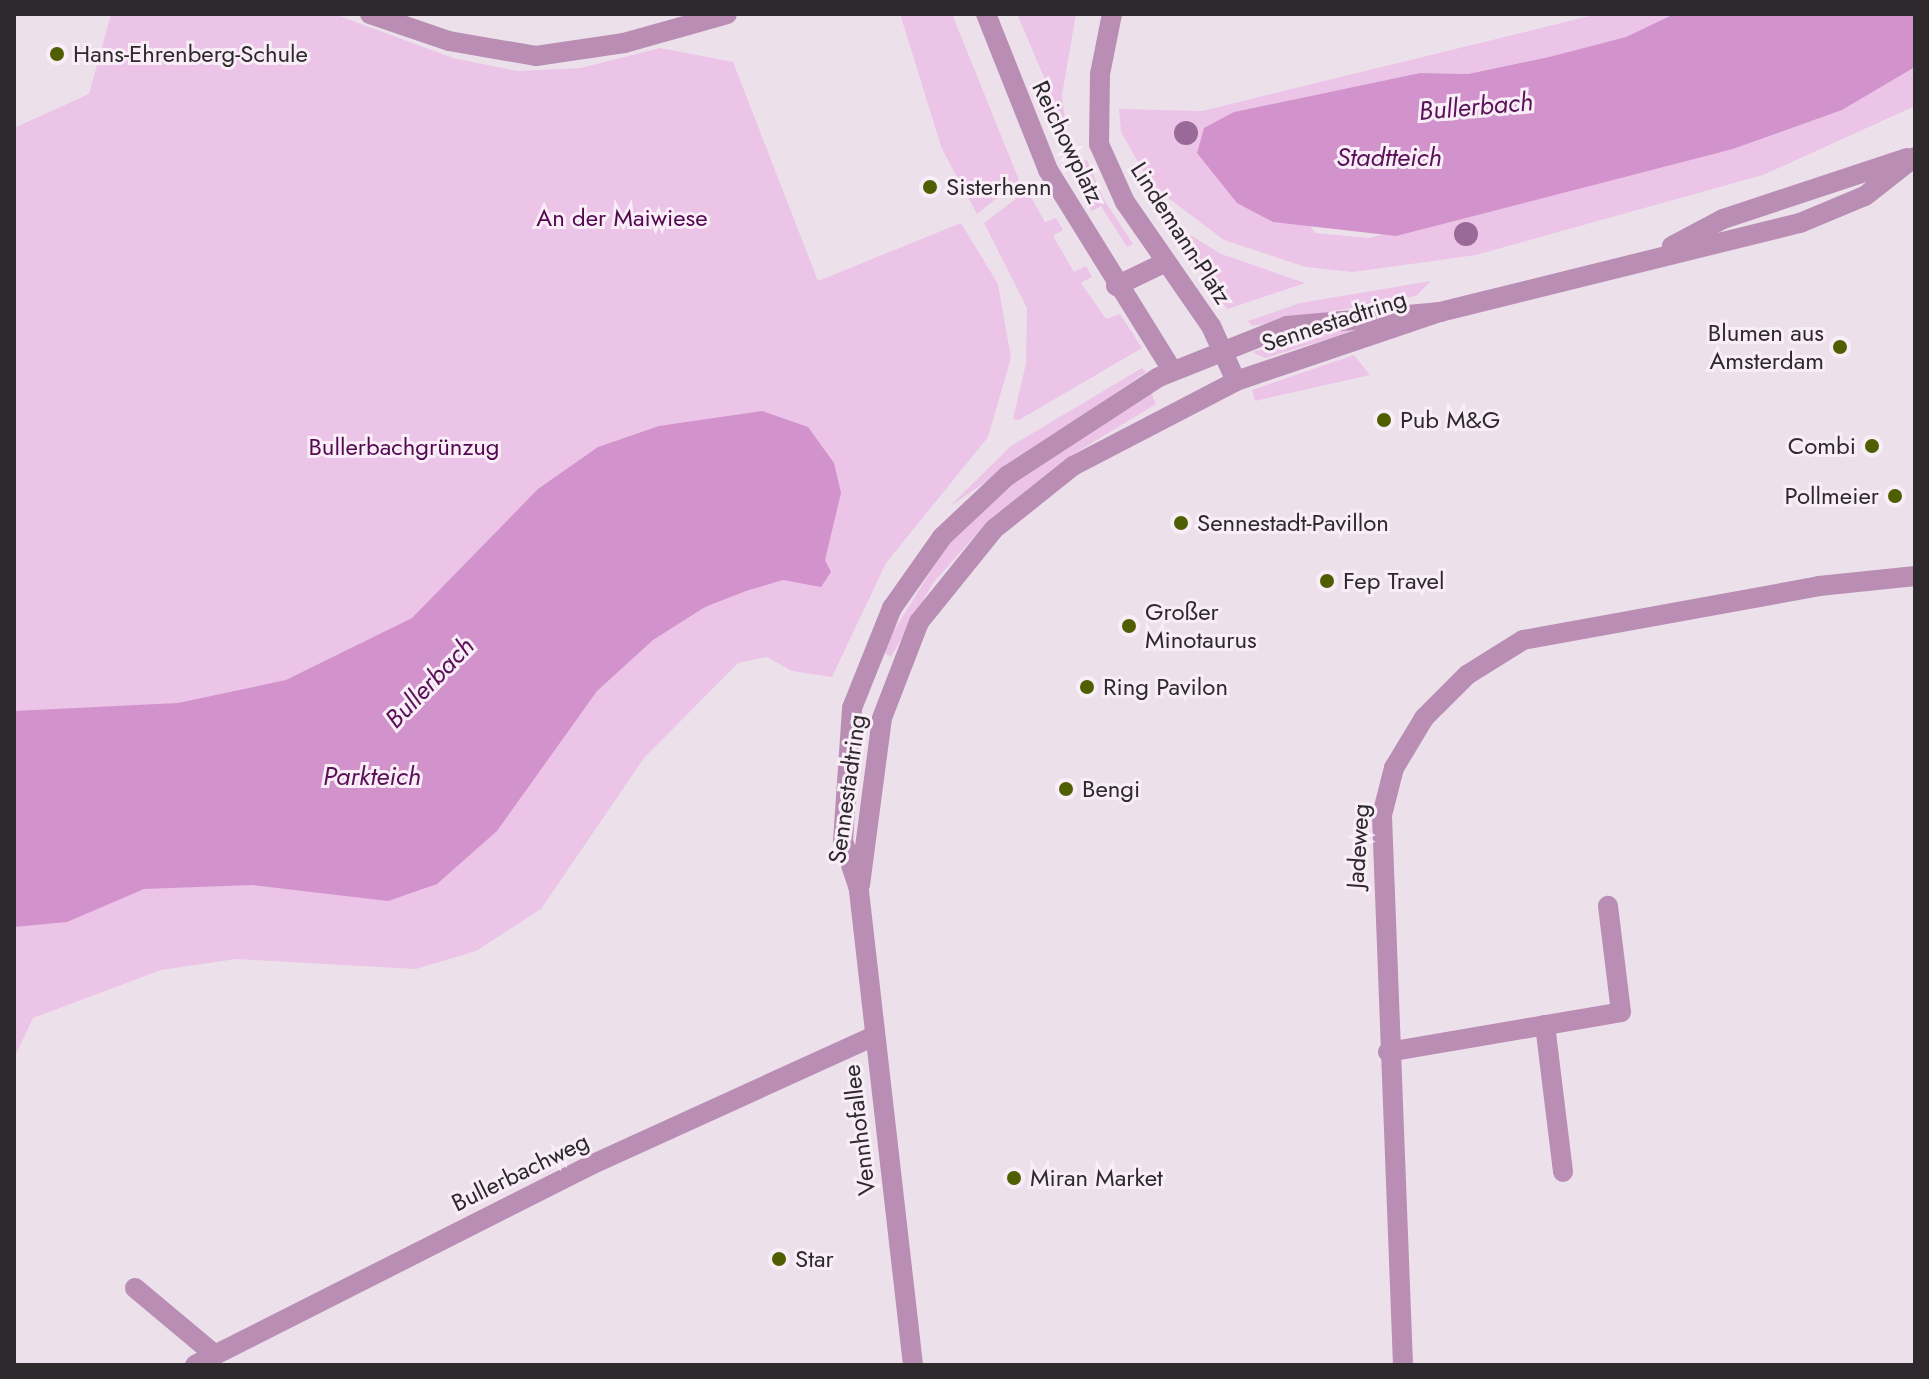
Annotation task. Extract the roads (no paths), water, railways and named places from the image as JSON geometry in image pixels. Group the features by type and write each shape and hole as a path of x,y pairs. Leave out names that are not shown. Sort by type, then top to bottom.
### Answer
{"street":[{"path":"370,14 449,41 536,56 624,43 727,14"},
{"name":"Reichowplatz","path":"986,14 1048,170 1116,286 1172,370"},
{"name":"Lindemann-Platz","path":"1112,14 1100,74 1099,144 1125,202 1222,348 1236,381"},
{"name":"Sennestadtring","path":"1661,252 1723,219 1915,156"},
{"name":"Sennestadtring","path":"859,889 882,718 897,668 941,587 994,529 1073,466 1236,381 1440,312 1661,252 1730,244 1800,223 1865,196 1915,156"},
{"path":"1116,286 1166,262"},
{"name":"Sennestadtring","path":"859,889 843,841 843,777 852,708 892,608 942,537 1007,476 1172,370 1222,348 1315,320 1440,312"},
{"name":"Jadeweg","path":"1403,1365 1388,1052 1382,815 1394,768 1424,718 1467,675 1523,640 1744,598 1915,576"},
{"name":"Vennhofallee","path":"859,889 913,1365"},
{"path":"1388,1052 1621,1012 1608,906"},
{"path":"1545,1025 1563,1172"},
{"name":"Bullerbachweg","path":"195,1365 591,1165 874,1036"},
{"path":"135,1288 215,1355"}],"water":[{"name":"Stadtteich","path":"1674,14 1915,14 1915,67 1842,110 1733,149 1396,236 1273,222 1237,203 1197,153 1204,128 1234,112 1420,73 1468,74 1549,57 1626,37"},
{"name":"Parkteich","path":"762,411 808,427 834,463 841,493 825,560 831,572 821,587 783,580 746,591 705,607 653,640 597,691 497,831 437,884 388,901 252,885 144,889 67,922 14,927 14,711 178,703 286,680 412,618 538,489 598,447 659,426"}],"place":[{"name":"Hans-Ehrenberg-Schule","path":"57,54"},
{"name":"Sisterhenn","path":"930,187"},
{"name":"Blumen aus Amsterdam","path":"1840,347"},
{"name":"Pub M&G","path":"1384,420"},
{"name":"Combi","path":"1872,446"},
{"name":"Pollmeier","path":"1895,496"},
{"name":"Sennestadt-Pavillon","path":"1181,523"},
{"name":"Fep Travel","path":"1327,581"},
{"name":"Großer Minotaurus","path":"1129,626"},
{"name":"Ring Pavilon","path":"1087,687"},
{"name":"Bengi","path":"1066,789"},
{"name":"Miran Market","path":"1014,1178"},
{"name":"Star","path":"779,1259"}],"water label":[{"name":"Bullerbach","path":"1476,107"},
{"name":"Bullerbach","path":"430,683"}],"park label":[{"name":"An der Maiwiese","path":"622,218"},
{"name":"Bullerbachgrünzug","path":"404,447"}]}
